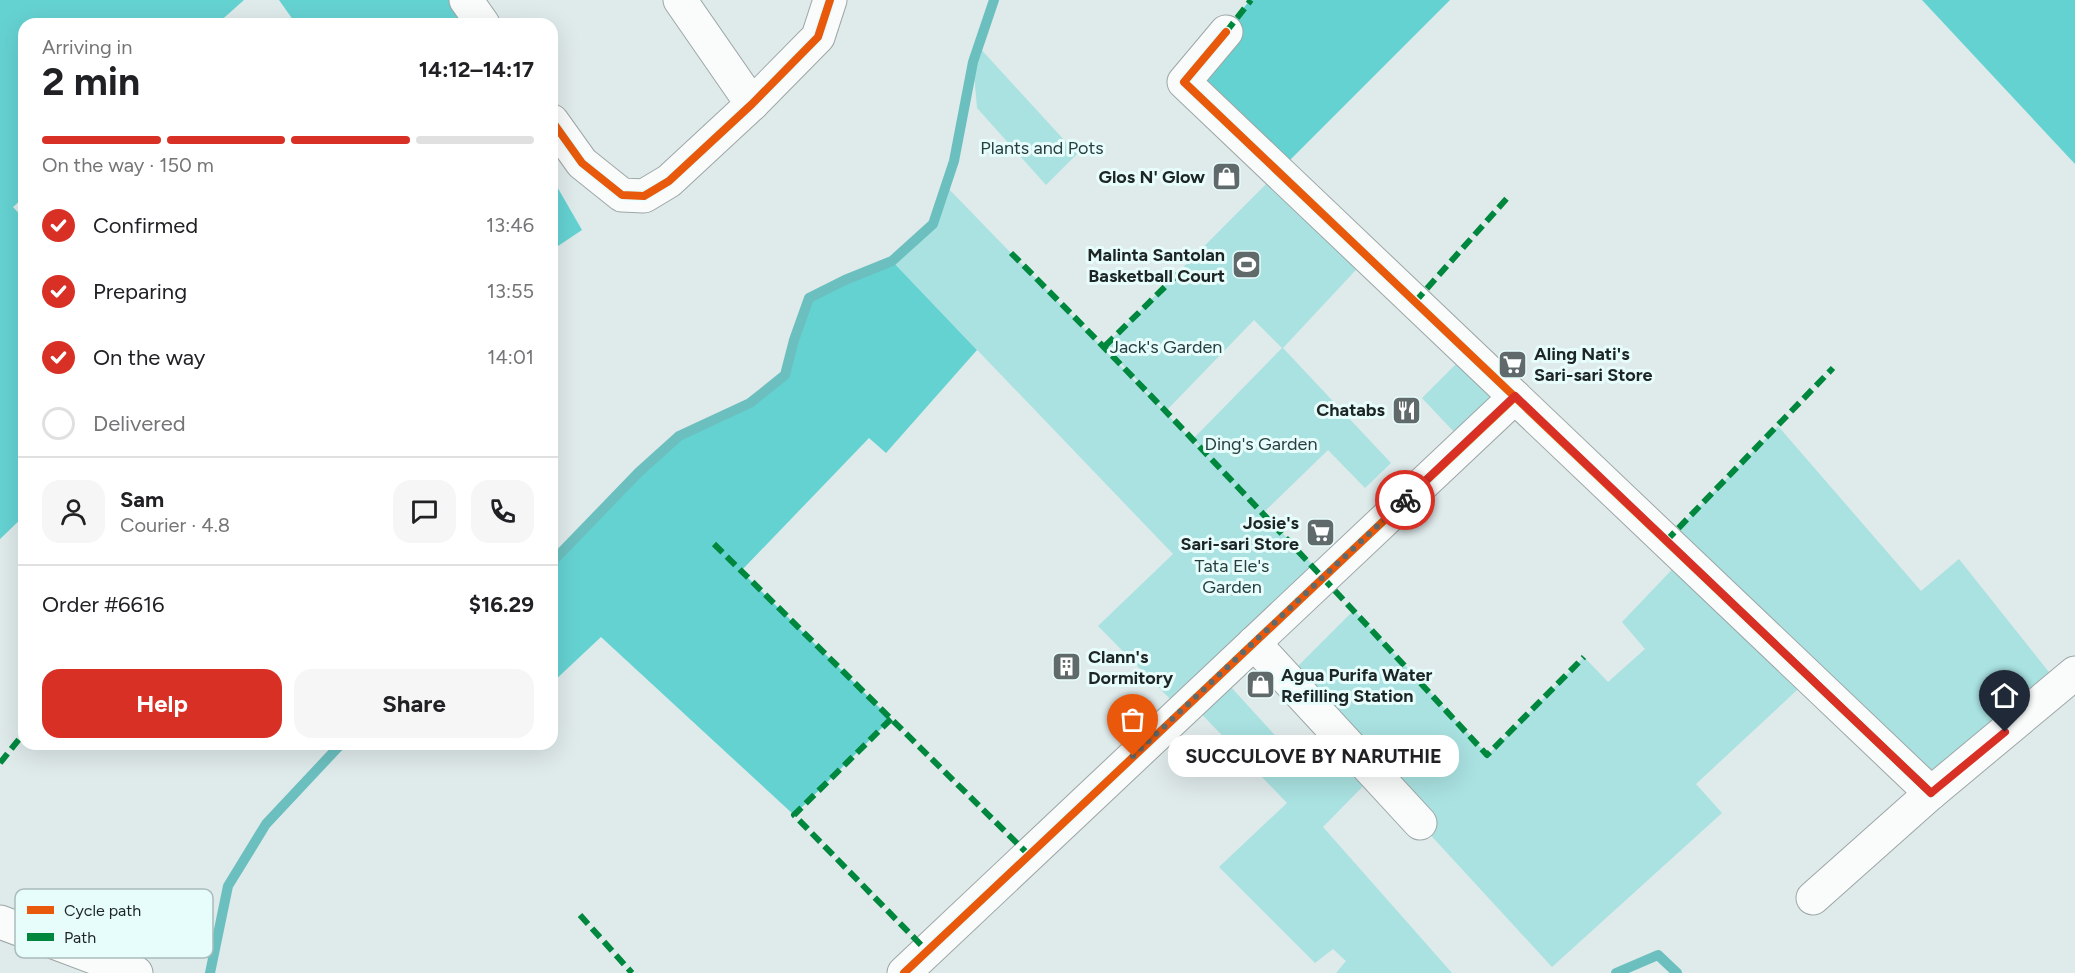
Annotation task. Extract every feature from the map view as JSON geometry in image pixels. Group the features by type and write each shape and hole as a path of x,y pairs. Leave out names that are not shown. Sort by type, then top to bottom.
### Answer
{"street":[{"path":"466,0 479,18"},
{"path":"680,0 752,104"},
{"path":"558,129 582,163 622,195 644,196 669,181 752,104 818,37 830,0"},
{"path":"1226,32 1184,82 1931,793"},
{"path":"904,973 1515,396"},
{"path":"1254,643 1420,823"},
{"path":"1813,898 1931,793 2075,673"},
{"path":"0,922 15,928"},
{"path":"96,958 136,973"}],"green space":[{"name":"Plants and Pots","path":"978,46 1077,154 1046,185 977,108 973,62"},
{"path":"1278,172 1368,257 1283,348 1391,463 1365,488 1328,450 1263,513 1324,576 1220,675 1305,768 1335,739 1371,778 1323,827 1452,973 1336,973 1346,961 1333,949 1315,963 1219,867 1287,803 1191,703 1182,711 1098,626 1173,554 892,261 933,224 946,186 1221,470 1193,439 1282,348 1254,320 1166,411 1105,346"},
{"path":"1465,355 1499,389 1455,433 1422,398"},
{"path":"1778,426 1921,591 1959,559 2060,686 1931,793 1810,678 1696,784 1722,813 1552,967 1286,678 1354,610 1488,755 1584,657 1608,682 1645,649 1622,622 1684,557 1666,541"}],"shaded area":[{"path":"0,0 244,0 224,18 18,18 18,202 13,207 18,212 18,522 0,539"},
{"path":"279,0 451,0 462,18 292,18"},
{"path":"1250,0 1450,0 1278,172 1184,82"},
{"path":"1922,0 2075,0 2075,164"},
{"path":"558,188 582,230 558,246"},
{"path":"892,261 977,350 886,453 869,438 741,571 891,719 794,815 601,637 558,677 558,556 639,472 679,436 750,403 785,375 809,298"}],"waterway":[{"path":"558,556 639,472 679,436 750,403 785,375 794,340 809,298 892,261 933,224 954,161 973,62 994,0"},
{"path":"210,973 228,886 266,824 335,750"},
{"path":"1616,973 1658,955 1677,973"}],"marked path":[{"path":"1226,32 1251,0"},
{"path":"1415,302 1508,197"},
{"path":"1011,253 1192,439 1487,755 1584,657"},
{"path":"1105,346 1179,273"},
{"path":"1666,541 1833,368"},
{"path":"714,544 1029,855"},
{"path":"891,719 794,815 927,951"},
{"path":"0,763 18,740"},
{"path":"580,915 632,973"}],"cycle path":[{"path":"558,129 582,163 622,195 644,196 669,181 752,104 818,37 830,0"},
{"path":"1226,32 1184,82 1931,793"},
{"path":"904,973 1515,397"}],"way so far":[{"path":"1133,756 1405,500"}],"place":[{"name":"Glos N' Glow","path":"1226,177"},
{"name":"Malinta Santolan Basketball Court","path":"1246,265"},
{"name":"Aling Nati's Sari-sari Store","path":"1513,364"},
{"name":"Chatabs","path":"1406,410"},
{"name":"Josie's Sari-sari Store","path":"1320,533"},
{"name":"Clann's Dormitory","path":"1067,667"},
{"name":"Agua Purifa Water Refilling Station","path":"1260,685"},
{"name":"SUCCULOVE BY NARUTHIE","path":"1133,756"}],"route":[{"path":"1405,500 1515,396 1931,793 2005,732"}],"park label":[{"name":"Jack's Garden","path":"1166,347"},
{"name":"Ding's Garden","path":"1261,444"},
{"name":"Tata Ele's Garden","path":"1232,576"}]}
